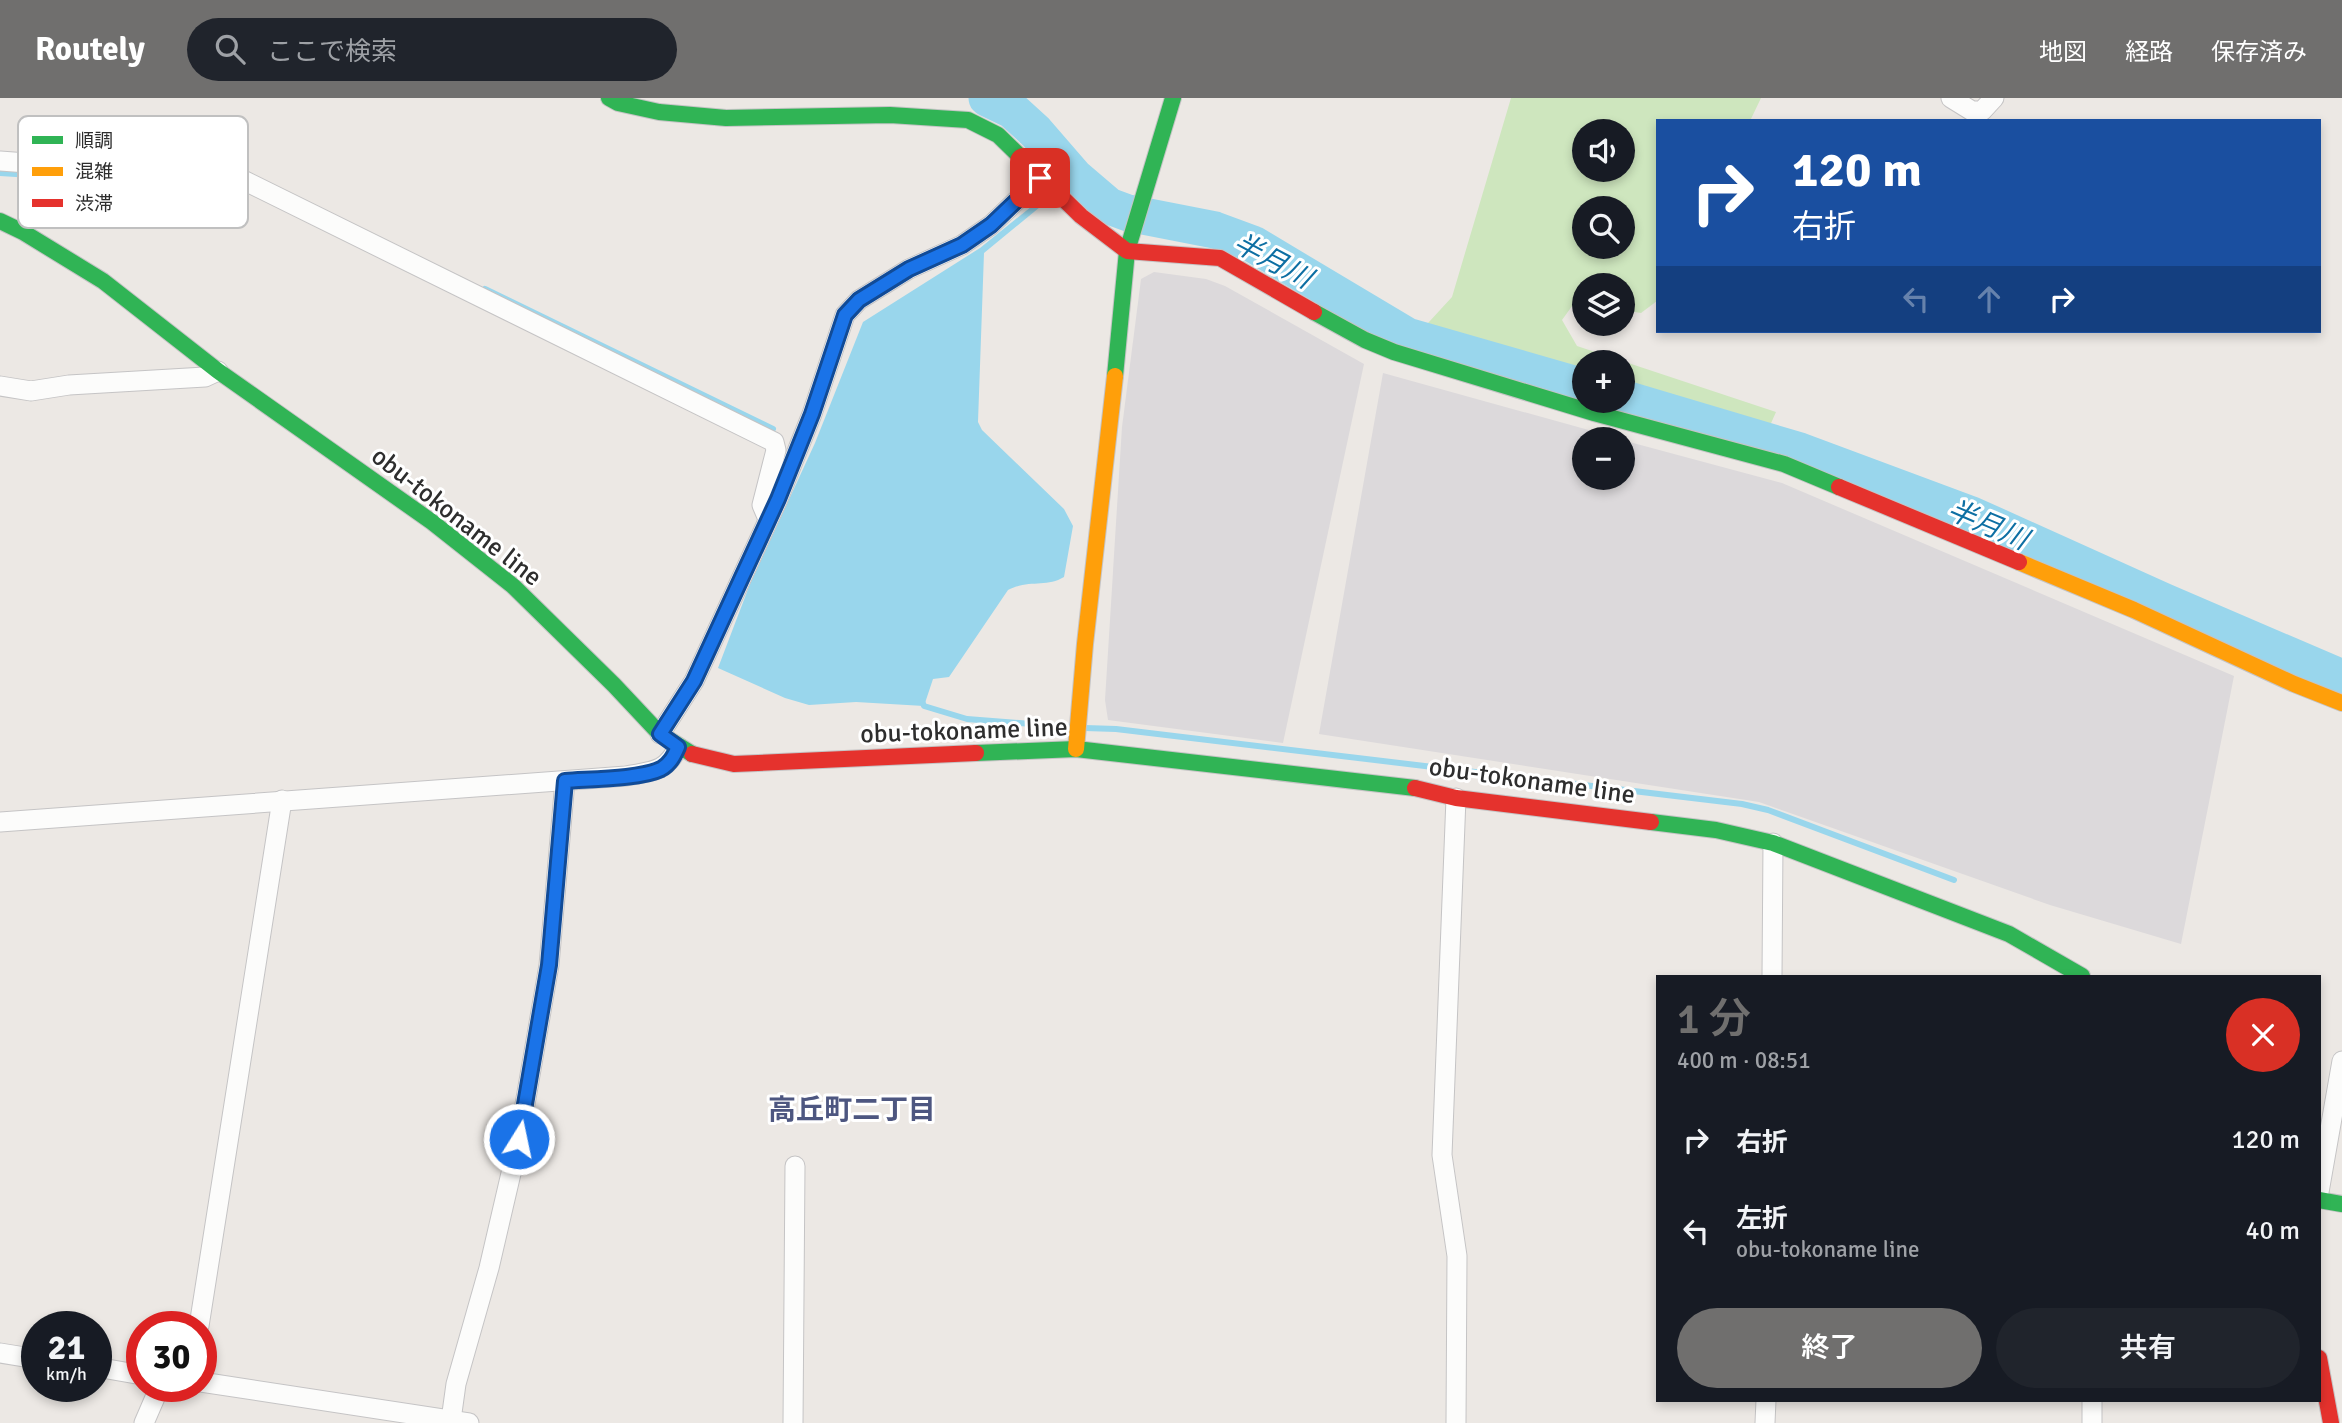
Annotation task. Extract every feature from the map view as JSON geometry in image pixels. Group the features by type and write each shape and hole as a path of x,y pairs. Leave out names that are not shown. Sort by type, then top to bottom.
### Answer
{"street":[{"path":"609,98 618,103 660,112 726,118 891,116 968,120 998,135 1081,216 1127,251 1220,258 1364,340 1394,352 1594,413 1784,464 2134,610 2294,684 2342,703"},
{"path":"1076,749 1127,251 1172,98"},
{"path":"1951,98 1972,111 1982,111 1994,98"},
{"path":"0,161 18,162"},
{"path":"660,734 694,681 768,519 812,414 845,315 859,300 909,269 962,245 991,225 1040,178"},
{"path":"248,182 774,442 775,450 762,505 768,519"},
{"name":"obu-tokoname line","path":"0,221 103,281 218,371 432,522 513,586 660,734 698,757 734,764 1076,749 1425,789 1456,797 1716,830 1773,843 2009,933 2080,975"},
{"path":"0,386 31,391 69,385 205,377 218,371"},
{"path":"0,822 626,776 660,769 672,760 678,747"},
{"path":"217,1384 463,1422 456,1384 489,1268 519,1139 549,965 565,781"},
{"path":"1456,797 1442,1155 1457,1256 1456,1423"},
{"path":"201,1311 282,800"},
{"path":"1772,975 1773,843"},
{"path":"2321,1181 2342,1061"},
{"path":"793,1423 795,1166"},
{"path":"2321,1200 2342,1204"},
{"path":"0,1353 21,1356"},
{"path":"2321,1369 2331,1423"},
{"path":"144,1423 153,1402"},
{"path":"1765,1423 1766,1402"},
{"path":"2092,1402 2092,1423"}],"shaded area":[{"path":"1154,272 1206,279 1225,286 1364,364 1283,743 1108,720 1105,700 1122,427 1141,279"},
{"path":"1383,373 1578,427 1572,427 1572,490 1635,490 1635,443 1782,483 2234,676 2181,944 2050,905 1759,802 1319,734"}],"green space":[{"path":"1511,98 1761,98 1751,119 1656,119 1656,302 1641,313 1635,312 1635,273 1572,273 1572,306 1562,320 1577,346 1589,350 1572,350 1572,377 1417,335 1452,297"},
{"path":"1635,365 1776,412 1768,430 1635,394"}],"water":[{"path":"1037,202 1040,207 984,253 978,422 982,430 1064,509 1073,526 1064,577 1008,590 949,677 933,679 924,706 856,702 809,705 785,698 718,668 750,584 815,443 863,322 980,248"}],"waterway":[{"name":"半月川","path":"987,98 1012,110 1036,132 1075,177 1109,206 1128,213 1215,230 1253,244 1407,336 1572,384"},
{"path":"0,173 18,174"},
{"path":"485,289 773,429"},
{"name":"半月川","path":"1635,402 1800,451 1972,515 2342,678"},
{"path":"922,701 924,706 967,719 1070,727"},
{"path":"1085,728 1116,729 1742,804 1768,810 1954,880"}],"traffic: fast":[{"path":"609,98 618,103 659,112 726,118 890,115 968,120 998,135 1036,172"},
{"path":"1115,376 1127,251 1173,98"},
{"path":"0,221 103,281 218,371 432,522 513,586 660,734 692,754"},
{"path":"1314,312 1365,340 1394,352 1594,413 1784,464 1839,487"},
{"path":"976,753 1076,749 1415,788"},
{"path":"1651,822 1716,830 1773,843 2009,934 2080,975"},
{"path":"2321,1200 2342,1204"}],"traffic: slow":[{"path":"1076,749 1115,376"},
{"path":"2019,562 2342,703"}],"traffic: jam":[{"path":"1036,172 1081,216 1127,251 1220,258 1314,312"},
{"path":"1839,487 2019,562"},
{"path":"692,754 734,764 976,753"},
{"path":"1415,788 1456,798 1651,822"},
{"path":"2321,1369 2331,1423"}],"district":[{"name":"高丘町二丁目","path":"852,1109"}],"route":[{"path":"519,1139 549,965 565,781 626,776 660,769 672,760 678,747 660,734 694,681 778,499 812,414 845,315 859,300 909,269 962,245 991,225 1040,178"}]}
